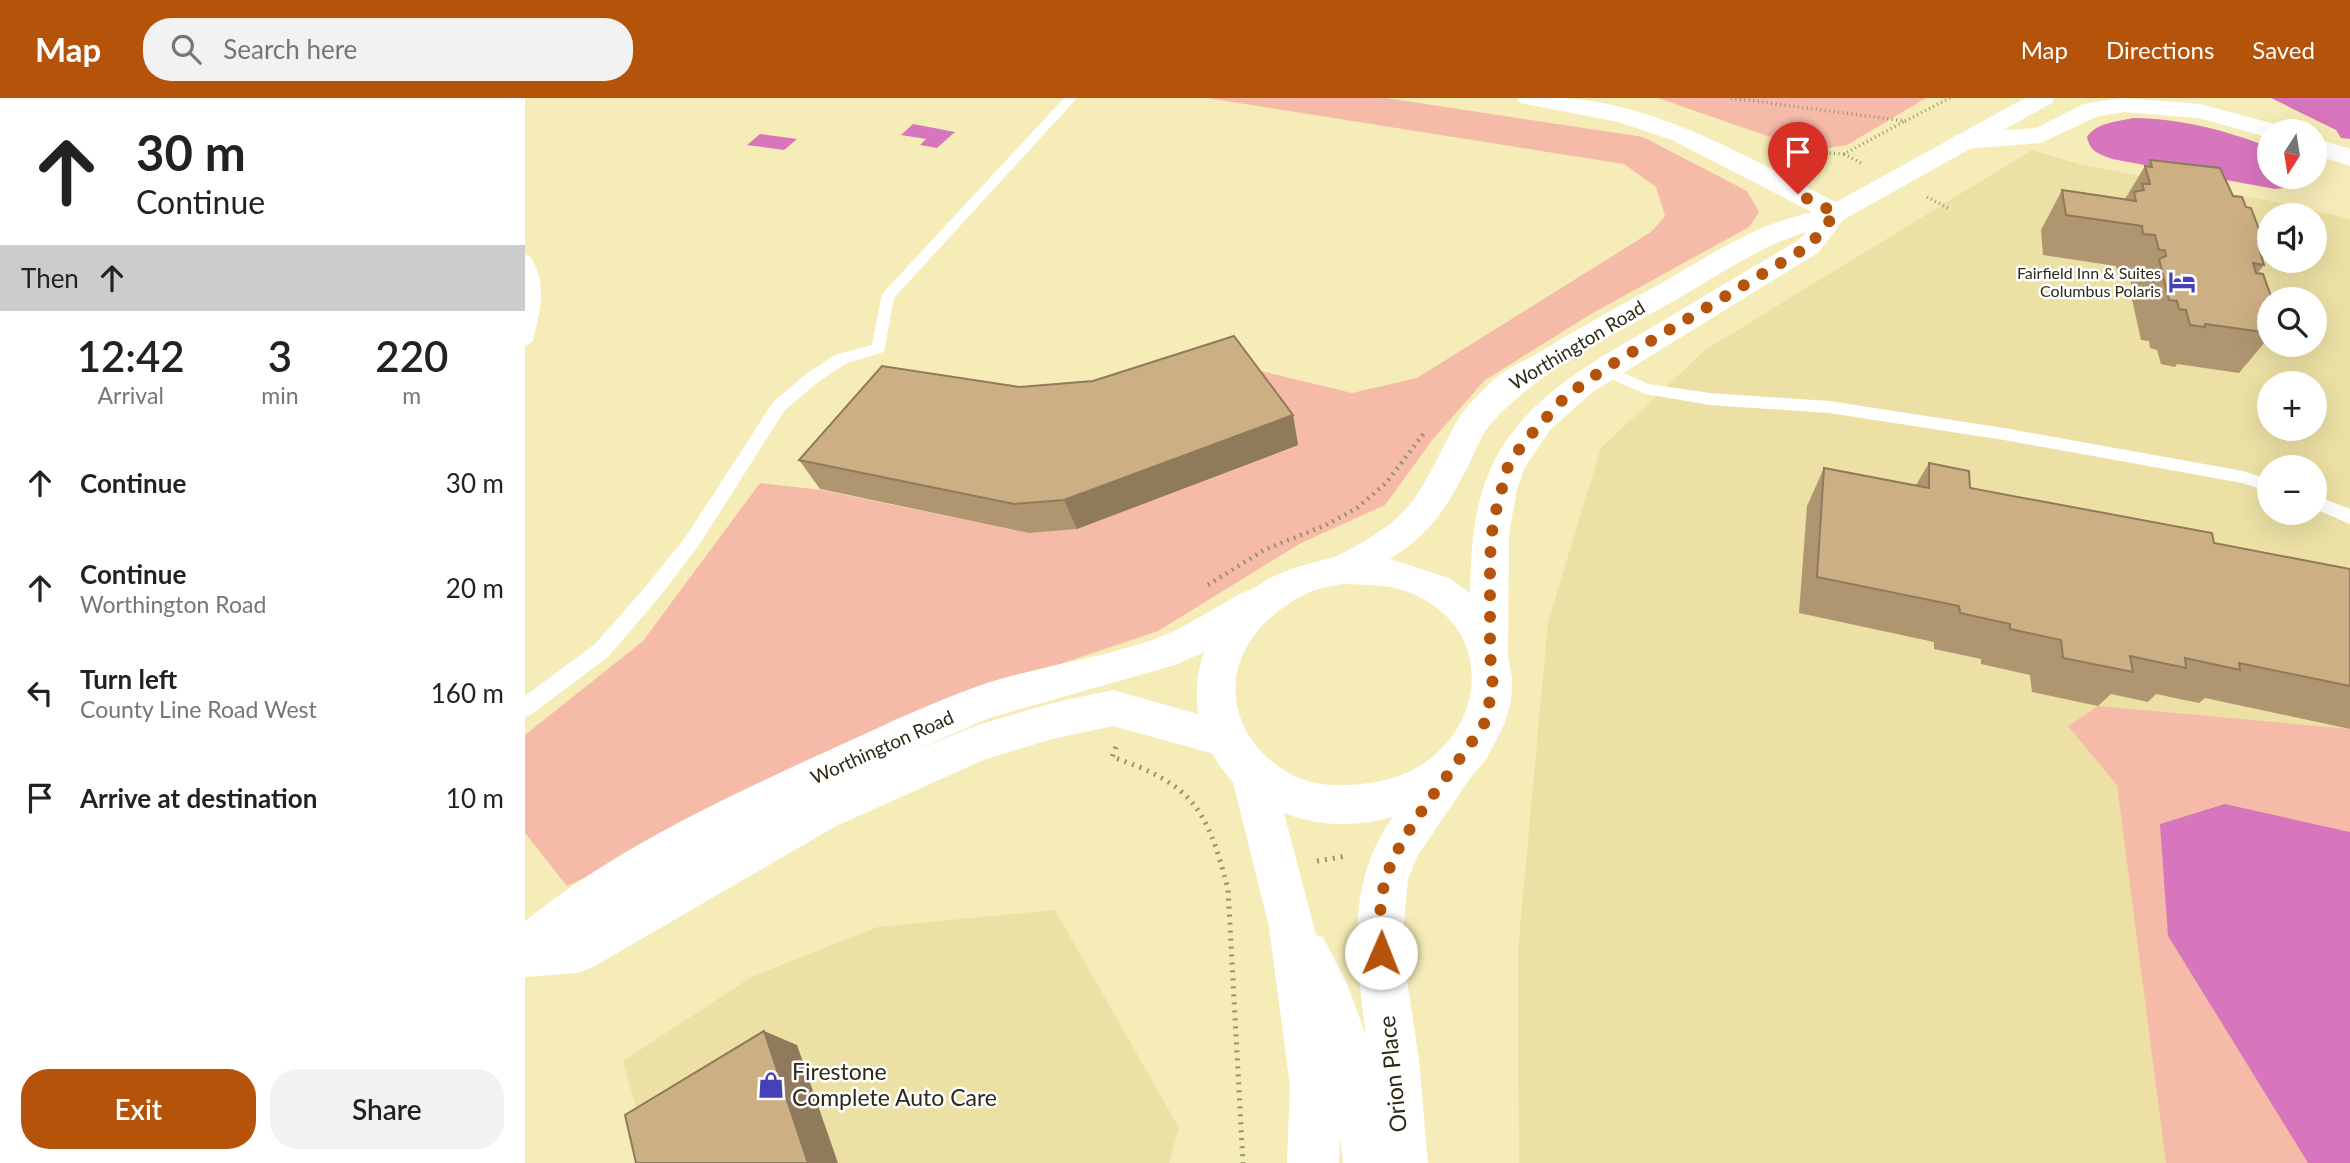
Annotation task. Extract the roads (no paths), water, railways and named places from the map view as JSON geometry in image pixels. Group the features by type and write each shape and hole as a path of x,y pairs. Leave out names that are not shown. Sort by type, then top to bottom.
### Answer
{"main road":[{"path":"1529,98 1623,116 1681,135 1836,213"},
{"name":"Worthington Road","path":"1342,570 1402,534 1418,519 1435,497 1473,422 1501,390 1583,339 1765,238 1836,213 2043,98"},
{"path":"1963,141 2041,135 2092,109 2125,105 2200,111 2257,127"},
{"path":"2327,150 2350,158"},
{"name":"Worthington Road","path":"525,952 578,949 821,812 978,743 1052,721 1114,708 1239,756 1294,797 1344,805 1389,800 1430,783 1463,757 1484,724 1493,688 1490,653 1490,558 1493,522 1508,466 1537,426 1566,396 1604,369 1809,246 1836,213"},
{"path":"1313,1163 1315,1086 1291,927 1239,756 1214,700 1219,659 1237,625 1266,598 1302,579 1342,570 1381,570 1417,579 1428,585 1449,597 1474,623 1490,653"},
{"name":"Worthington Road","path":"525,952 564,917 620,882 688,841 790,788 983,702 1136,662 1187,643 1266,598"},
{"name":"Orion Place","path":"1402,1163 1394,1060 1382,973 1380,933 1385,879 1401,843 1463,757"},
{"path":"1291,927 1330,1001 1360,1097 1369,1163"}],"lane":[{"path":"525,708 602,650 655,590 692,540 779,406 813,377 841,359 879,348 887,297 1071,98"},
{"path":"525,259 532,267 534,293 525,341"},
{"path":"1604,369 1645,389 1710,399 1829,407 1977,429 2257,482"},
{"path":"2327,506 2350,517"}],"place":[{"name":"Fairfield Inn & Suites Columbus Polaris","path":"2182,282"},
{"name":"Firestone Complete Auto Care","path":"771,1085"}]}
